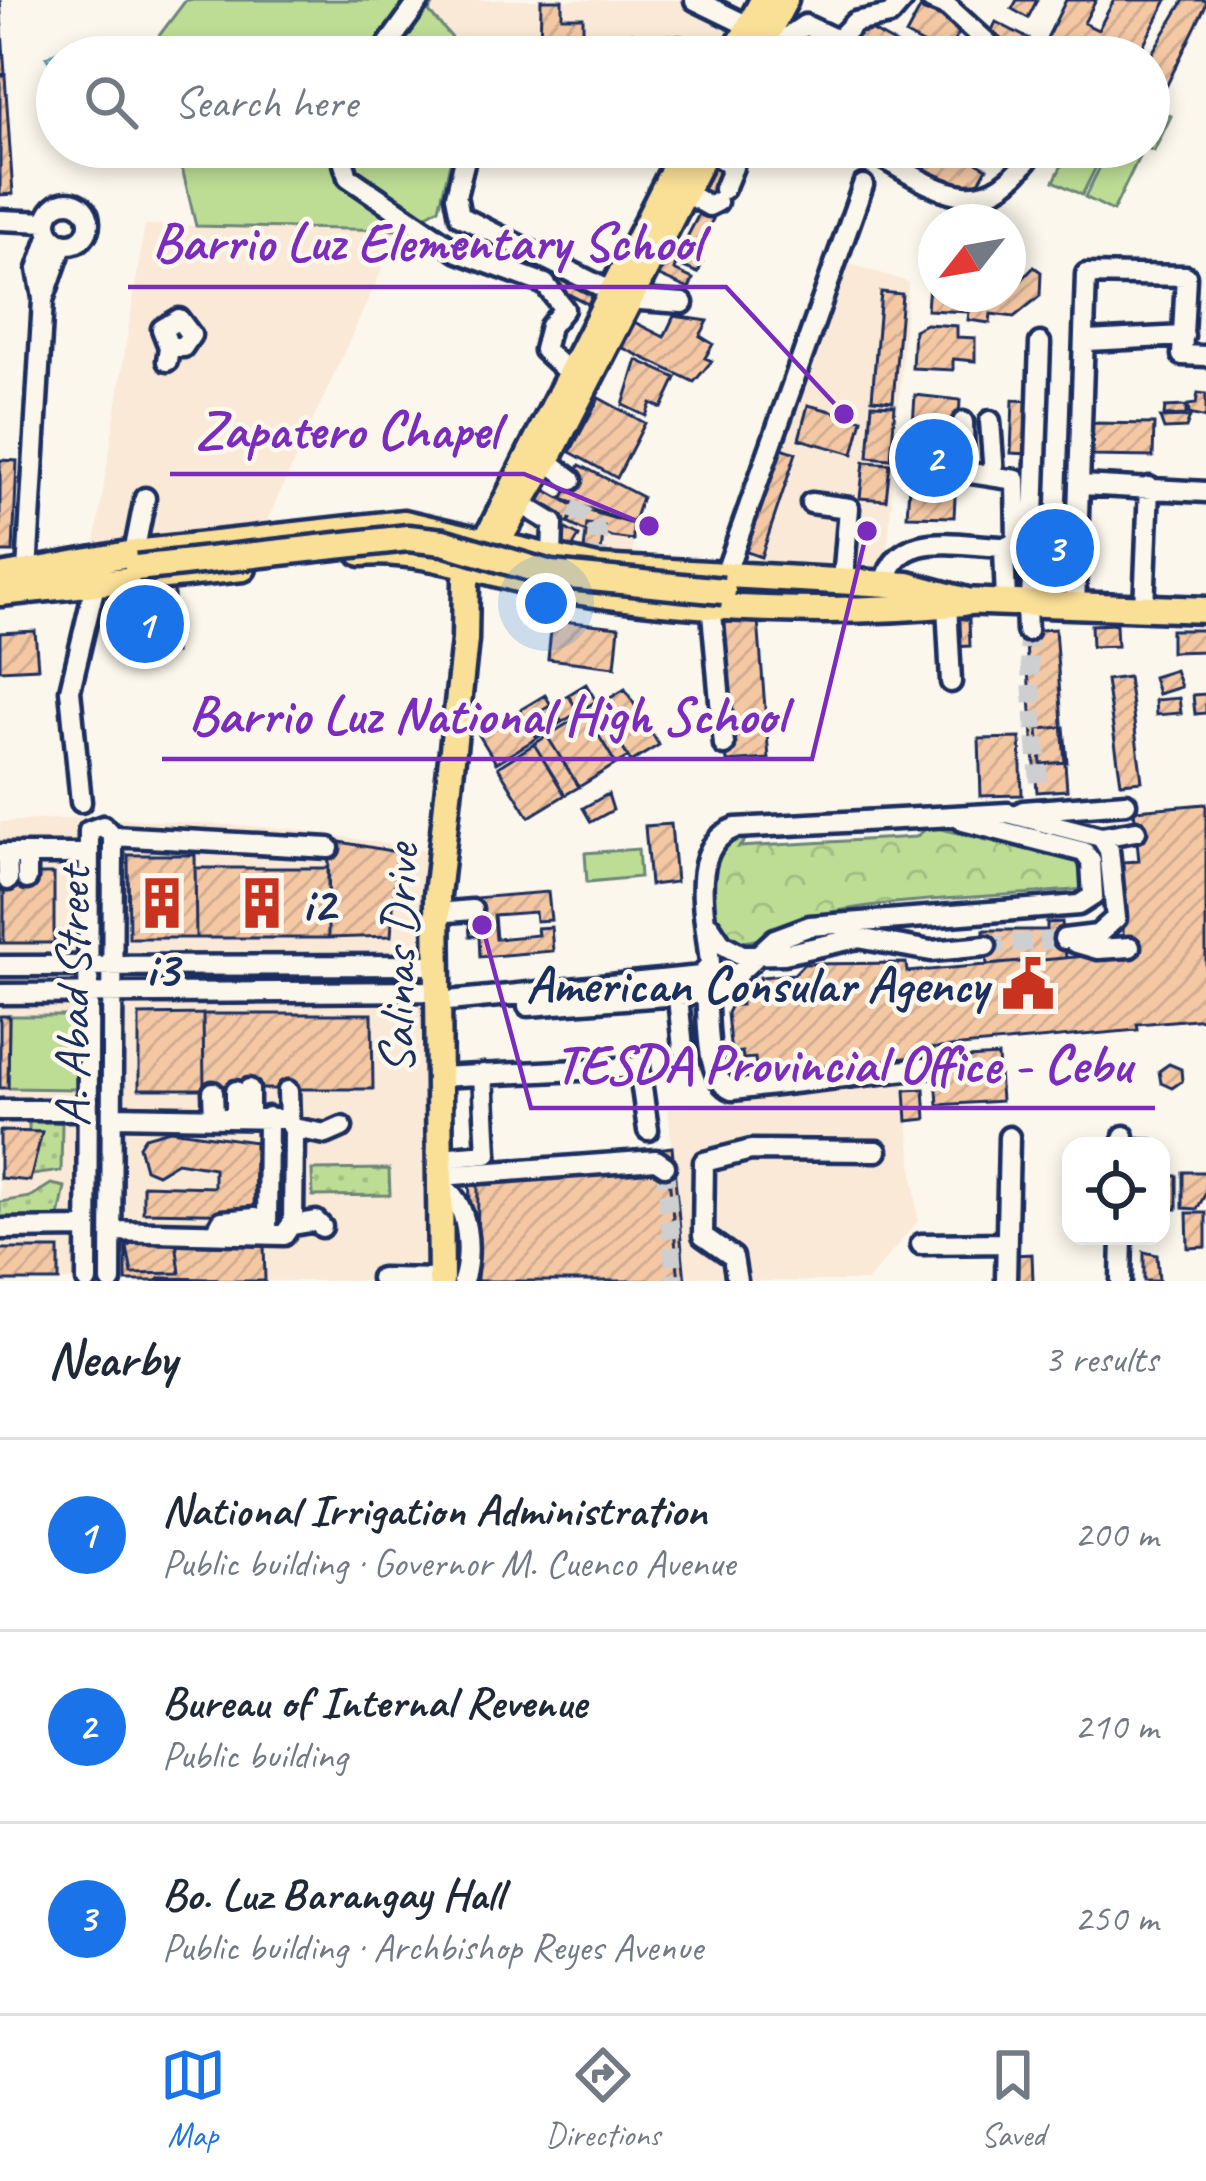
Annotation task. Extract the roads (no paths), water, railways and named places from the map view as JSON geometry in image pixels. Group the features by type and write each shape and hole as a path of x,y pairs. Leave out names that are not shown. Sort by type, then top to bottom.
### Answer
{"main road":[{"path":"763,0 768,36"},
{"path":"771,36 784,0"},
{"path":"0,580 470,515 513,504 546,460 643,216 683,168"},
{"path":"551,559 526,540 513,504 567,371 684,192 693,168"},
{"name":"Salinas Drive","path":"448,1280 440,1174 437,913 465,640 478,570 488,543 513,504"},
{"path":"406,523 551,559 597,560 719,589"},
{"path":"401,552 412,539 406,523"},
{"path":"0,580 27,572 135,560 408,538 443,542 551,574 959,603 1206,610"},
{"path":"0,593 401,552 555,587 719,589 843,581 942,590 959,603"},
{"path":"551,559 547,575 555,587"}],"street":[{"path":"395,36 420,0"},
{"path":"695,0 758,36"},
{"path":"846,36 860,19 919,0"},
{"path":"931,0 948,8 979,36"},
{"path":"781,36 812,26 822,36"},
{"path":"345,168 348,177 458,252 544,284 564,309"},
{"path":"463,168 457,196 460,216 612,301"},
{"path":"684,192 709,206 721,195 733,168"},
{"path":"902,168 948,194 966,198 1004,187 1019,168"},
{"path":"724,745 719,589 863,185"},
{"path":"0,220 53,233 38,268 44,299 27,572"},
{"path":"1076,606 1088,341 1086,274 1186,276 1182,355 1206,356"},
{"path":"567,371 544,350 550,326 564,309 612,301 683,303"},
{"path":"1088,341 1184,336"},
{"path":"1021,604 1040,344"},
{"path":"990,421 994,476"},
{"path":"885,584 891,559 904,548 1004,548 1017,541 1016,480 969,475 961,468 963,422"},
{"path":"546,460 572,480"},
{"path":"1082,485 1206,492"},
{"path":"1144,608 1149,488"},
{"path":"135,560 145,498"},
{"path":"812,503 849,508 843,581"},
{"path":"1004,548 1027,631"},
{"path":"81,802 70,690 78,644 92,614 95,584"},
{"path":"951,682 959,603"},
{"path":"677,987 708,972 703,861 722,833 1126,803"},
{"path":"1008,813 1101,837 1136,831"},
{"path":"0,994 677,987 706,993 722,989 776,939 831,922 895,922 1097,904 1084,852 953,817"},
{"name":"A. Abad Street","path":"87,1281 89,854 93,827 108,827 113,836 110,1281"},
{"path":"113,836 238,843 294,855 329,848"},
{"path":"1101,837 1109,850 1116,918 1097,935 1064,939 1098,949 1130,946"},
{"path":"236,865 238,843"},
{"path":"16,879 12,854 89,854"},
{"path":"53,854 57,877"},
{"path":"437,913 472,910"},
{"path":"707,922 731,951 758,955 859,938 931,951 986,946"},
{"path":"0,966 112,966 437,993"},
{"path":"677,987 683,1048"},
{"path":"706,993 715,1073 722,1086 733,1090 924,1069"},
{"path":"439,1077 639,1066 648,1130"},
{"path":"440,1174 487,1154 483,1074"},
{"path":"242,1090 251,1117 267,1232"},
{"path":"288,1090 297,1125 297,1225"},
{"path":"213,1092 214,1117"},
{"path":"0,1110 88,1110"},
{"path":"113,1116 251,1117 297,1125 317,1120 338,1127"},
{"path":"1006,1281 1009,1137"},
{"path":"737,1281 733,1257 703,1236 704,1162 751,1150 877,1151"},
{"path":"440,1174 656,1160 665,1166"},
{"path":"111,1232 284,1235 297,1225 316,1221 324,1227"},
{"path":"0,1228 87,1228"},
{"path":"921,1244 1007,1243"},
{"path":"1120,1281 1121,1245"},
{"path":"381,1278 448,1280"}],"tunnel":[{"path":"571,508 594,524 598,552"},
{"path":"1027,631 1039,782"},
{"path":"986,946 1064,939"},
{"path":"665,1166 675,1281"}],"place":[{"name":"Barrio Luz Elementary School","path":"844,414"},
{"name":"Bureau of Internal Revenue","path":"934,458"},
{"name":"Zapatero Chapel","path":"649,526"},
{"name":"Barrio Luz National High School","path":"867,531"},
{"name":"Bo. Luz Barangay Hall","path":"1055,548"},
{"name":"National Irrigation Administration","path":"145,624"},
{"name":"i3","path":"162,903"},
{"name":"i2","path":"262,903"},
{"name":"TESDA Provincial Office - Cebu","path":"482,925"},
{"name":"American Consular Agency","path":"1028,984"}]}
